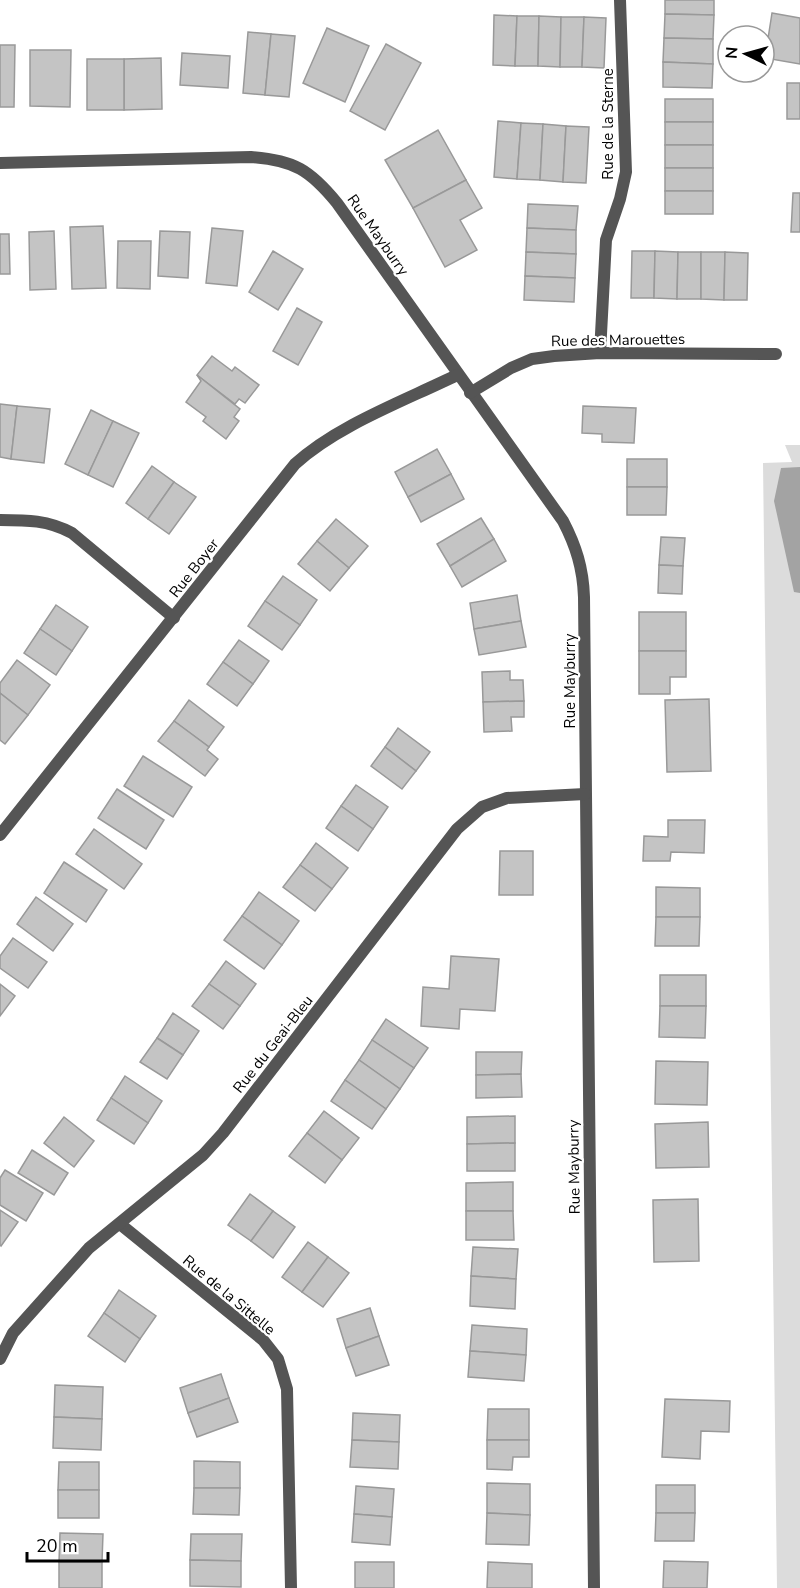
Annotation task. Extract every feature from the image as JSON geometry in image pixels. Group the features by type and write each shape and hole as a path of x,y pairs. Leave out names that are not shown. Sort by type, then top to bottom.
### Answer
{"street":[{"name":"Rue de la Sterne","path":"600,353 606,240 620,199 626,172 620,0"},
{"name":"Rue Mayburry","path":"0,163 250,157 276,158 299,166 320,181 337,203 457,375 563,521 576,546 583,572 584,597 594,1588"},
{"name":"Rue des Marouettes","path":"470,393 511,368 532,359 600,353 776,354"},
{"name":"Rue Boyer","path":"0,835 295,464 312,449 457,375"},
{"path":"0,520 31,520 54,524 72,533 174,618"},
{"name":"Rue du Geai-Bleu","path":"0,1359 13,1333 89,1248 203,1155 223,1133 457,829 482,807 507,798 585,795"},
{"name":"Rue de la Sittelle","path":"120,1224 263,1340 278,1359 287,1389 289,1422 291,1588"}],"shaded area":[{"path":"785,445 800,445 800,1588 777,1588 763,463 792,462"},
{"path":"800,467 800,593 794,592 774,501 781,468"}],"building":[{"path":"665,0 714,0 714,15 665,14"},
{"path":"772,13 800,18 800,64 776,60 776,24 770,24"},
{"path":"665,14 714,15 713,39 664,38"},
{"path":"494,15 517,16 515,66 493,65"},
{"path":"517,16 539,16 538,66 515,66"},
{"path":"539,16 561,17 560,67 538,66"},
{"path":"561,17 584,17 582,67 560,67"},
{"path":"584,17 606,18 604,68 582,67"},
{"path":"327,28 369,46 345,102 303,83"},
{"path":"248,32 271,34 265,95 243,93"},
{"path":"271,34 295,36 289,97 265,95"},
{"path":"664,38 713,39 713,64 663,62"},
{"path":"386,44 421,63 385,130 350,111"},
{"path":"0,45 15,45 14,107 0,107"},
{"path":"30,50 71,50 70,107 30,106"},
{"path":"182,53 230,56 228,88 180,85"},
{"path":"161,58 162,109 124,110 124,59"},
{"path":"87,59 124,59 124,110 87,110"},
{"path":"663,62 713,64 712,88 663,87"},
{"path":"787,83 800,83 800,119 787,119"},
{"path":"665,99 713,99 713,122 665,122"},
{"path":"498,121 521,123 517,179 494,177"},
{"path":"665,122 713,122 713,145 665,145"},
{"path":"521,123 543,124 540,180 517,179"},
{"path":"543,124 566,126 563,182 540,180"},
{"path":"566,126 589,127 586,183 563,182"},
{"path":"438,130 466,180 413,208 385,160"},
{"path":"665,145 713,145 713,168 665,168"},
{"path":"665,168 713,168 713,191 665,191"},
{"path":"466,180 482,208 460,220 477,250 445,267 413,208"},
{"path":"665,191 713,191 713,214 665,214"},
{"path":"793,193 800,193 800,232 791,232"},
{"path":"528,204 578,206 576,230 527,228"},
{"path":"103,226 106,288 72,289 70,227"},
{"path":"212,228 243,231 237,286 206,283"},
{"path":"527,228 576,230 576,254 526,252"},
{"path":"54,231 56,289 30,290 29,232"},
{"path":"160,231 190,232 188,278 158,276"},
{"path":"0,234 9,234 10,274 0,274"},
{"path":"118,241 151,241 150,289 117,288"},
{"path":"273,251 303,269 278,310 249,292"},
{"path":"632,251 655,251 654,298 631,298"},
{"path":"655,251 678,252 677,299 654,298"},
{"path":"526,252 576,254 575,278 525,276"},
{"path":"678,252 701,252 701,299 677,299"},
{"path":"701,252 725,252 724,300 701,299"},
{"path":"725,252 748,253 747,300 724,300"},
{"path":"525,276 575,278 574,302 524,300"},
{"path":"297,308 322,322 298,365 273,351"},
{"path":"212,356 232,371 235,367 259,385 245,403 239,399 235,404 197,375"},
{"path":"197,375 240,409 234,417 239,421 226,439 203,421 206,417 186,402 201,381"},
{"path":"0,404 17,406 11,459 0,457"},
{"path":"17,406 50,409 44,463 11,459"},
{"path":"583,406 636,408 634,443 602,442 602,434 582,433"},
{"path":"91,410 113,421 88,475 65,464"},
{"path":"113,421 139,433 113,487 88,475"},
{"path":"437,449 451,474 408,497 395,472"},
{"path":"627,459 667,459 667,487 627,487"},
{"path":"152,466 174,482 148,519 126,503"},
{"path":"451,474 464,499 421,522 408,497"},
{"path":"174,482 196,497 169,534 148,519"},
{"path":"627,487 667,487 666,515 627,515"},
{"path":"481,518 494,539 450,566 437,544"},
{"path":"336,519 368,546 349,568 317,541"},
{"path":"661,537 685,538 683,566 659,565"},
{"path":"494,539 506,561 462,587 450,566"},
{"path":"317,541 349,568 330,591 298,564"},
{"path":"659,565 683,566 682,594 658,593"},
{"path":"283,576 317,600 300,625 265,601"},
{"path":"517,595 521,621 474,629 470,603"},
{"path":"265,601 300,625 282,650 248,626"},
{"path":"56,605 88,627 72,651 40,629"},
{"path":"639,612 686,612 686,651 639,651"},
{"path":"521,621 526,647 479,655 474,629"},
{"path":"40,629 72,651 56,675 24,653"},
{"path":"239,640 269,661 253,684 223,662"},
{"path":"639,651 686,651 686,677 670,677 670,694 639,694"},
{"path":"17,660 50,685 28,715 0,693 0,683"},
{"path":"223,662 253,684 237,706 207,684"},
{"path":"510,671 510,680 523,680 524,701 483,702 482,672"},
{"path":"0,693 28,715 5,744 0,740"},
{"path":"709,699 711,771 667,772 665,700"},
{"path":"189,700 224,727 209,747 174,721"},
{"path":"524,701 524,717 511,717 512,731 484,732 483,702"},
{"path":"174,721 209,747 207,750 218,759 205,776 158,741"},
{"path":"398,728 430,752 416,771 385,747"},
{"path":"385,747 416,771 402,789 371,766"},
{"path":"143,756 192,787 173,817 124,786"},
{"path":"356,785 388,807 373,829 341,806"},
{"path":"117,789 164,820 146,849 98,818"},
{"path":"341,806 373,829 358,851 326,828"},
{"path":"668,820 705,820 704,853 671,852 670,861 643,861 644,836 668,837"},
{"path":"94,829 142,864 124,889 76,854"},
{"path":"316,843 348,868 332,889 300,865"},
{"path":"500,851 533,851 533,895 499,895"},
{"path":"64,862 107,890 86,922 44,893"},
{"path":"300,865 332,889 315,911 283,887"},
{"path":"656,887 700,888 700,917 656,917"},
{"path":"259,892 299,921 282,945 242,916"},
{"path":"36,897 73,924 53,951 17,924"},
{"path":"242,916 282,945 264,969 224,940"},
{"path":"656,917 700,917 699,946 655,946"},
{"path":"13,938 47,962 28,988 0,968 0,956"},
{"path":"451,956 499,959 495,1011 460,1009 459,1029 421,1026 423,987 449,989"},
{"path":"226,961 256,984 240,1006 209,984"},
{"path":"660,975 706,975 706,1006 660,1006"},
{"path":"0,984 15,996 0,1016"},
{"path":"209,984 240,1006 223,1029 192,1006"},
{"path":"660,1006 706,1006 705,1038 659,1037"},
{"path":"173,1013 199,1031 183,1055 157,1038"},
{"path":"386,1019 428,1048 414,1068 372,1040"},
{"path":"157,1038 183,1055 167,1079 140,1062"},
{"path":"372,1040 414,1068 400,1089 359,1060"},
{"path":"476,1052 522,1052 521,1074 476,1075"},
{"path":"359,1060 400,1089 386,1109 345,1080"},
{"path":"656,1061 708,1062 707,1105 655,1104"},
{"path":"521,1074 522,1097 476,1098 476,1075"},
{"path":"125,1076 162,1101 148,1123 111,1098"},
{"path":"345,1080 386,1109 372,1129 331,1101"},
{"path":"111,1098 148,1123 134,1144 97,1120"},
{"path":"324,1111 359,1138 342,1160 307,1133"},
{"path":"515,1116 515,1143 467,1144 467,1117"},
{"path":"64,1117 94,1141 74,1167 44,1143"},
{"path":"708,1122 709,1167 656,1168 655,1124"},
{"path":"307,1133 342,1160 325,1183 289,1156"},
{"path":"515,1143 515,1171 467,1171 467,1144"},
{"path":"32,1150 68,1173 54,1195 18,1173"},
{"path":"5,1170 43,1193 26,1221 0,1205 0,1178"},
{"path":"513,1182 513,1211 466,1211 466,1183"},
{"path":"250,1194 273,1211 251,1241 228,1225"},
{"path":"698,1199 699,1261 654,1262 653,1200"},
{"path":"0,1210 18,1222 1,1246 0,1245"},
{"path":"273,1211 295,1227 273,1258 251,1241"},
{"path":"466,1211 513,1211 514,1240 466,1240"},
{"path":"308,1242 328,1257 302,1292 282,1277"},
{"path":"473,1247 518,1249 516,1279 471,1276"},
{"path":"328,1257 349,1273 323,1307 302,1292"},
{"path":"471,1276 516,1279 515,1309 470,1306"},
{"path":"119,1290 156,1316 140,1339 104,1313"},
{"path":"370,1308 379,1336 346,1348 337,1319"},
{"path":"104,1313 140,1339 125,1362 88,1336"},
{"path":"472,1325 527,1329 526,1355 470,1351"},
{"path":"379,1336 389,1365 356,1376 346,1348"},
{"path":"470,1351 526,1355 524,1381 468,1377"},
{"path":"221,1374 229,1398 188,1413 180,1388"},
{"path":"55,1385 103,1387 102,1419 54,1417"},
{"path":"229,1398 238,1422 197,1437 188,1413"},
{"path":"665,1399 730,1401 729,1432 701,1431 700,1459 662,1457"},
{"path":"488,1409 529,1409 529,1440 487,1440"},
{"path":"353,1413 400,1415 399,1442 352,1440"},
{"path":"54,1417 102,1419 101,1450 53,1448"},
{"path":"352,1440 399,1442 398,1469 350,1467"},
{"path":"487,1440 529,1440 529,1457 513,1457 512,1470 487,1469"},
{"path":"194,1461 240,1462 240,1488 194,1488"},
{"path":"59,1462 99,1462 99,1490 58,1490"},
{"path":"487,1483 530,1484 530,1515 487,1513"},
{"path":"656,1485 695,1485 695,1513 656,1513"},
{"path":"356,1486 394,1489 392,1517 354,1514"},
{"path":"194,1488 240,1488 239,1515 193,1514"},
{"path":"58,1490 99,1490 99,1518 58,1518"},
{"path":"487,1513 530,1515 529,1545 486,1544"},
{"path":"656,1513 695,1513 694,1541 655,1541"},
{"path":"354,1514 392,1517 390,1545 352,1542"},
{"path":"60,1533 103,1534 102,1562 59,1562"},
{"path":"191,1534 242,1534 241,1561 190,1560"},
{"path":"190,1560 241,1561 241,1587 190,1586"},
{"path":"664,1561 708,1562 707,1588 663,1588"},
{"path":"59,1562 102,1562 102,1588 59,1588"},
{"path":"355,1562 394,1562 394,1588 355,1588"},
{"path":"488,1562 532,1564 532,1588 487,1588"}]}
